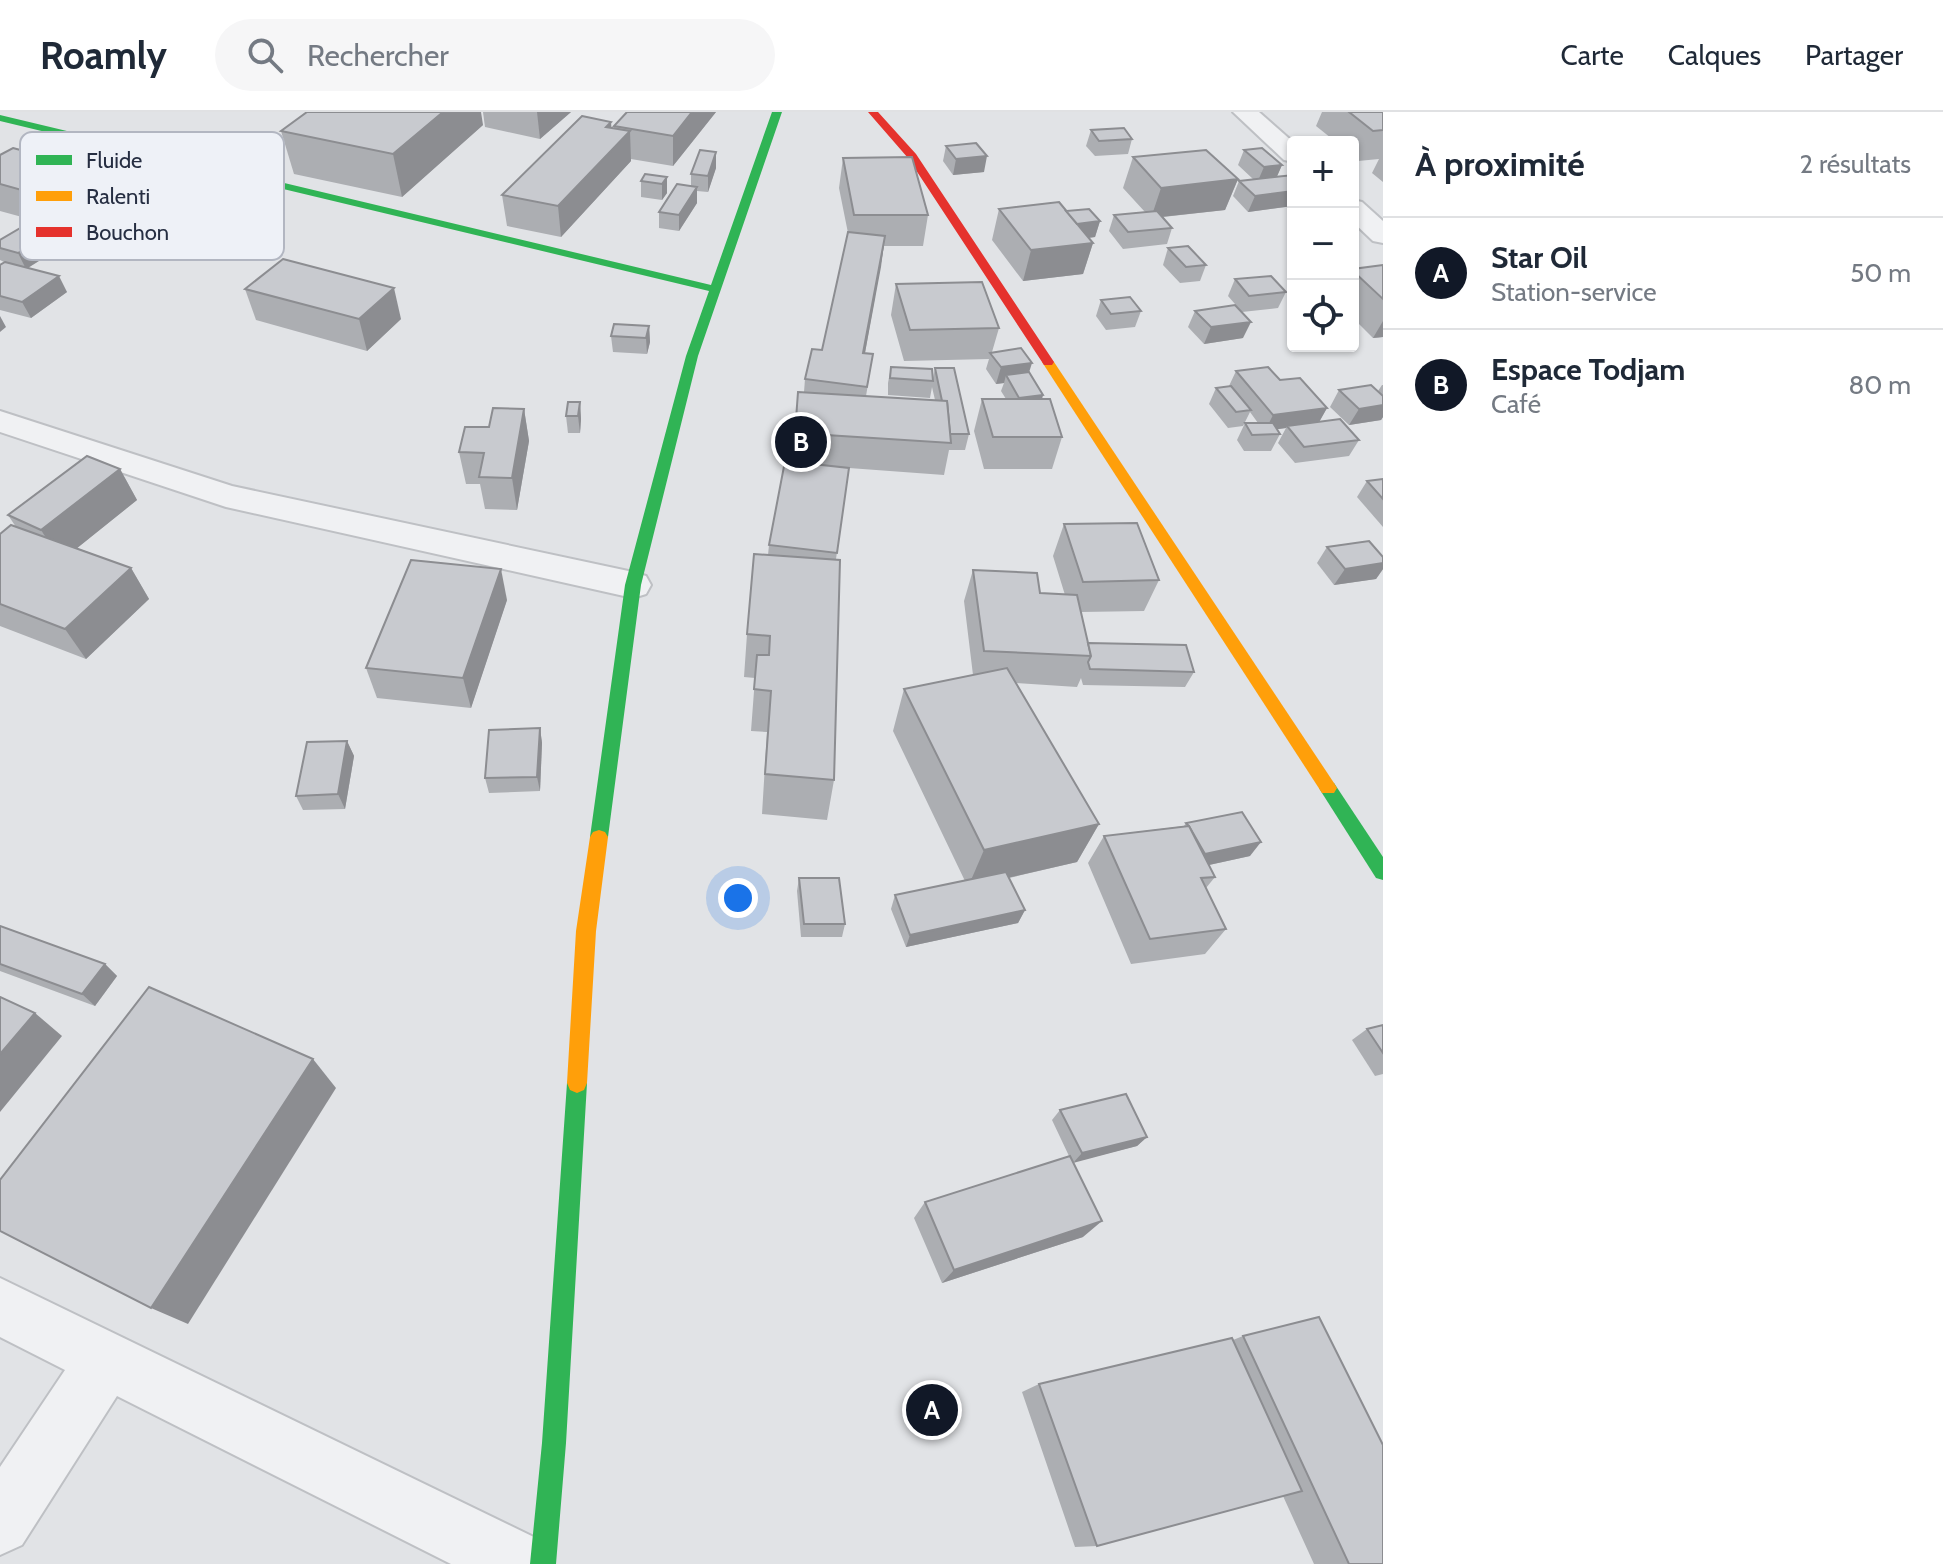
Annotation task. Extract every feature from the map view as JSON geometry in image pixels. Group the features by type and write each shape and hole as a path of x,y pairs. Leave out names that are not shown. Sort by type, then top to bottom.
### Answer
{"street":[{"path":"543,1564 554,1443 586,931 633,585 692,356 777,112"},
{"path":"873,112 912,156 1383,872"},
{"path":"1245,112 1287,150"},
{"path":"0,118 59,132"},
{"path":"284,186 715,289"},
{"path":"1359,213 1383,235"},
{"path":"0,421 226,496 633,585"},
{"path":"0,1307 519,1564"},
{"path":"0,1523 107,1359"}],"building":[{"path":"307,112 443,112 393,154 281,131"},
{"path":"627,112 692,112 673,136 614,126"},
{"path":"1349,112 1383,112 1383,130 1373,131"},
{"path":"582,116 611,122 606,127 630,131 558,206 502,195"},
{"path":"1124,128 1132,139 1099,141 1091,130"},
{"path":"976,143 987,156 956,159 946,146"},
{"path":"13,148 20,150 20,190 0,184 0,155"},
{"path":"1262,148 1282,165 1264,167 1244,150"},
{"path":"700,150 716,152 708,176 691,174"},
{"path":"1206,150 1238,179 1161,188 1133,157"},
{"path":"912,157 928,215 854,215 843,158"},
{"path":"645,174 667,177 662,184 641,181"},
{"path":"1287,176 1287,192 1255,196 1239,181"},
{"path":"677,184 697,187 679,215 659,212"},
{"path":"1059,202 1093,243 1031,250 999,209"},
{"path":"1089,209 1100,221 1077,224 1066,211"},
{"path":"1157,211 1172,228 1128,232 1114,215"},
{"path":"20,228 18,253 0,248 0,240"},
{"path":"848,232 885,236 863,353 873,354 867,387 805,379 812,349 822,350"},
{"path":"1188,246 1206,265 1186,267 1168,248"},
{"path":"284,259 394,288 359,319 245,289"},
{"path":"5,262 59,276 22,302 0,296 0,265"},
{"path":"1383,265 1383,299 1359,277 1359,268"},
{"path":"1271,276 1286,292 1249,296 1235,279"},
{"path":"982,282 999,328 910,330 896,284"},
{"path":"1130,297 1141,311 1111,314 1101,300"},
{"path":"1235,305 1251,322 1211,327 1195,311"},
{"path":"614,324 649,326 646,338 611,336"},
{"path":"1021,348 1032,363 1001,367 990,353"},
{"path":"891,367 932,369 933,381 890,378"},
{"path":"1268,367 1280,380 1300,378 1327,408 1273,415 1236,371"},
{"path":"935,368 954,368 969,434 950,434 947,401 942,401"},
{"path":"1029,372 1043,395 1019,398 1006,375"},
{"path":"1371,385 1383,396 1383,405 1359,409 1339,390"},
{"path":"1231,386 1251,410 1236,412 1216,388"},
{"path":"798,392 947,401 951,443 795,433"},
{"path":"982,399 1050,399 1062,437 993,437"},
{"path":"568,402 580,402 578,416 566,416"},
{"path":"493,408 524,409 512,478 479,477 484,453 459,452 465,427 489,427"},
{"path":"1340,419 1359,440 1304,447 1287,426"},
{"path":"1245,423 1273,423 1280,434 1252,435"},
{"path":"87,456 120,469 41,530 8,515"},
{"path":"785,461 849,468 837,553 769,545"},
{"path":"1383,479 1383,499 1367,481"},
{"path":"1137,523 1159,580 1083,582 1064,524"},
{"path":"11,525 131,568 65,629 0,604 0,534"},
{"path":"1369,541 1383,557 1383,563 1345,569 1327,547"},
{"path":"754,554 840,560 834,780 765,774 771,691 754,689 757,655 769,655 770,636 747,634"},
{"path":"411,560 501,569 463,678 366,668"},
{"path":"973,570 1037,573 1040,593 1077,595 1091,656 984,651"},
{"path":"1088,643 1186,645 1194,672 1090,669"},
{"path":"1007,668 1099,824 984,850 904,689"},
{"path":"540,728 537,777 485,778 489,730"},
{"path":"347,741 338,794 296,796 307,742"},
{"path":"1242,812 1261,842 1205,854 1186,823"},
{"path":"1189,826 1215,877 1201,878 1226,929 1150,939 1104,836"},
{"path":"1006,872 1025,910 910,935 895,895"},
{"path":"799,878 839,878 845,924 804,924"},
{"path":"0,926 105,964 82,994 0,964"},
{"path":"149,987 313,1059 151,1308 0,1231 0,1180"},
{"path":"0,997 35,1013 0,1054"},
{"path":"1383,1025 1383,1053 1367,1029"},
{"path":"1126,1094 1147,1137 1082,1153 1060,1110"},
{"path":"1070,1156 1102,1221 954,1270 925,1202"},
{"path":"1319,1317 1383,1445 1383,1564 1349,1564 1243,1336"},
{"path":"1232,1338 1302,1491 1097,1546 1039,1384"}],"traffic: fast":[{"path":"599,837 633,585 692,356 777,112"},
{"path":"0,118 59,132"},
{"path":"284,186 715,289"},
{"path":"1328,788 1383,872"},
{"path":"543,1564 554,1443 577,1083"}],"traffic: slow":[{"path":"1048,362 1328,788"},
{"path":"577,1083 586,931 599,837"}],"traffic: jam":[{"path":"873,112 912,156 1048,362"}],"place":[{"name":"Espace Todjam","path":"801,442"},
{"name":"Star Oil","path":"932,1410"}]}
